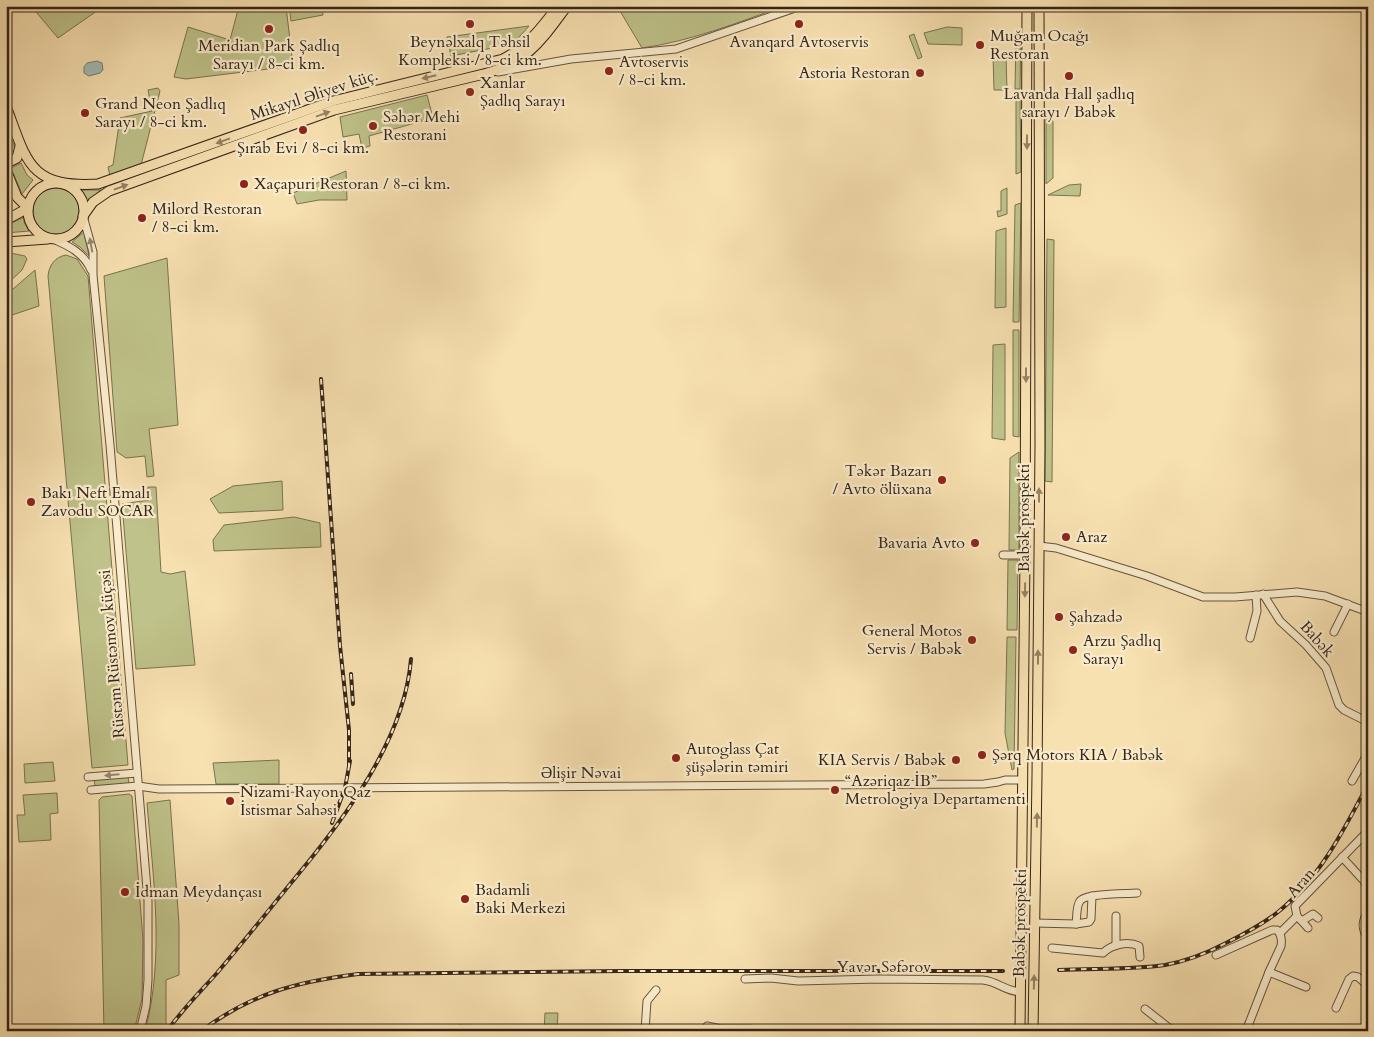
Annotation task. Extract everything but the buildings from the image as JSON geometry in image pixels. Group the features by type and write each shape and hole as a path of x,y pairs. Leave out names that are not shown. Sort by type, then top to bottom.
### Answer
{"main road":[{"name":"Mikayıl Əliyev küç.","path":"63,184 86,185 105,183 333,101 503,59 530,41 558,6"},
{"path":"6,242 61,238 76,230 93,202 109,192 334,110 506,67 529,53 567,6"},
{"name":"Babək prospekti","path":"1020,1030 1025,555 1027,6"},
{"name":"Babək prospekti","path":"1033,1031 1040,391 1039,6"},
{"path":"6,106 20,144 33,167 43,175 75,190 80,196 84,209 83,216"},
{"path":"6,158 11,160 18,158 20,144"},
{"path":"6,170 14,192 20,202 28,208"},
{"path":"1027,177 1030,202 1029,275 1032,281 1035,281 1037,278 1037,250 1040,233"},
{"path":"53,239 42,235 31,224 28,208 34,193 40,188 55,183 63,184"},
{"path":"7,220 15,210 14,192"},
{"path":"7,220 28,208"},
{"path":"1026,344 1029,305 1030,302 1034,301 1037,308 1037,372 1040,391"}],"street":[{"path":"484,74 571,59 676,48 801,6"},
{"path":"529,53 530,59 537,64"},
{"path":"503,59 537,64"},
{"name":"Rüstəm Rüstəmov küçəsi","path":"83,216 93,252 93,275 110,445 148,911 147,999 140,1031"},
{"path":"53,239 82,255 93,275"},
{"path":"1039,546 1056,548 1146,576 1203,597 1297,592 1314,593 1368,612"},
{"path":"1003,555 1025,555"},
{"path":"1250,638 1260,595"},
{"name":"Babək","path":"1260,595 1280,621 1306,645 1326,668 1339,705 1344,710 1368,722"},
{"path":"1334,632 1348,604"},
{"path":"1352,781 1368,753"},
{"path":"88,777 137,773"},
{"name":"Əlişir Nəvai","path":"91,790 138,786 174,789 992,784 1005,780 1023,780"},
{"name":"Aran","path":"1308,928 1299,918 1295,906 1368,831"},
{"path":"1342,857 1366,882 1368,890"},
{"path":"1076,924 1079,902 1082,899 1092,896 1137,893"},
{"path":"1034,923 1085,924 1091,919 1092,896"},
{"path":"1368,911 1362,924 1368,939"},
{"path":"1280,933 1299,918 1313,914 1318,918"},
{"path":"1116,916 1116,945"},
{"path":"1216,956 1272,930 1277,930 1280,933 1281,946 1246,1031"},
{"path":"1052,948 1103,953 1111,946 1136,944 1139,946 1140,957"},
{"path":"1269,972 1306,987"},
{"path":"1336,1008 1348,979 1353,976 1358,977 1368,986"},
{"name":"Yavər Səfərov","path":"745,979 771,978 798,981 879,979 983,980 993,981 1010,991 1020,992"},
{"path":"645,1031 647,1001 656,990"},
{"path":"1145,1009 1173,1031"},
{"path":"707,1026 721,1030 750,1029"},
{"path":"1362,1031 1368,1026"},
{"path":"1006,1031 1020,1030"}],"green space":[{"path":"31,6 104,6 58,38"},
{"path":"239,6 286,6 293,66 186,79 174,77 188,27 230,40"},
{"path":"289,6 322,6 323,15 291,21"},
{"path":"617,6 784,6 696,36 642,48"},
{"path":"529,26 513,44 451,56 447,37"},
{"path":"947,27 962,28 962,45 928,44 924,33"},
{"path":"914,34 922,57 918,59 909,36"},
{"path":"1016,34 1021,34 1020,89 1015,89"},
{"path":"1006,54 1007,90 994,90 993,55"},
{"path":"158,88 160,91 141,165 110,176 108,167 113,165 120,118 152,111 148,90"},
{"path":"427,95 433,118 369,136 370,146 362,148 359,134 343,137 340,117"},
{"path":"1016,97 1020,97 1021,172 1016,174"},
{"path":"1046,114 1053,121 1053,178 1046,184"},
{"path":"6,124 15,148 12,156 6,154"},
{"path":"21,163 27,175 33,180 22,194 11,168"},
{"path":"346,171 347,200 319,200 297,204 293,193"},
{"path":"1081,184 1080,196 1048,195 1069,185"},
{"path":"56,188 69,192 75,198 79,211 75,224 69,230 56,234 43,230 37,224 33,211 37,198 43,192"},
{"path":"1007,188 1007,214 998,217 997,211 1001,211 1001,191"},
{"path":"81,190 101,190 86,203"},
{"path":"1021,203 1019,322 1013,322 1015,205"},
{"path":"24,217 24,222 29,231 6,233 6,226"},
{"path":"1006,228 1006,307 995,308 996,231"},
{"path":"84,232 89,256 72,242"},
{"path":"1047,239 1054,240 1052,482 1045,481"},
{"path":"6,252 25,256 27,259 22,270 6,285"},
{"path":"66,255 77,259 88,276 128,765 92,768 48,276 53,262"},
{"path":"167,258 178,425 149,429 154,476 147,477 145,456 126,458 117,452 104,276"},
{"path":"35,270 39,306 6,317 6,295"},
{"path":"1013,330 1019,330 1019,437 1013,436"},
{"path":"1005,344 1005,440 992,438 993,345"},
{"path":"1019,452 1019,550 1009,550 1010,458"},
{"path":"282,481 283,510 219,513 210,499 233,486"},
{"path":"148,487 156,487 161,572 170,574 185,571 195,665 136,669 122,504 149,500"},
{"path":"294,517 320,523 321,547 214,551 213,540 224,525"},
{"path":"1008,560 1018,560 1017,630 1007,630"},
{"path":"1007,637 1016,637 1014,769 1012,770 1005,733"},
{"path":"279,760 279,784 216,784 213,763"},
{"path":"53,762 55,781 25,783 24,764"},
{"path":"128,776 129,784 95,786 94,779"},
{"path":"57,793 58,813 50,814 51,840 19,842 17,815 25,815 23,795"},
{"path":"129,794 132,796 143,940 142,999 134,1031 104,1031 99,800 102,797"},
{"path":"170,800 179,924 179,975 166,980 166,1025 162,1031 145,1031 155,975 156,946 156,917 147,803"},
{"path":"545,1013 558,1013 557,1031 544,1031"},
{"path":"458,1025 493,1026 493,1031 457,1031"}],"water":[{"path":"97,61 102,63 103,70 100,73 89,76 84,73 84,67 87,63"}],"railway":[{"path":"321,379 340,646 349,730 349,766"},
{"path":"167,1031 303,869 345,814 364,785 395,723 406,691 411,659"},
{"path":"351,674 353,704"},
{"path":"332,823 345,788 350,761"},
{"path":"1059,970 1139,968 1165,965 1189,959 1212,950 1260,925 1293,899 1306,885 1340,836 1368,784"},
{"path":"201,1031 239,1007 276,991 315,981 358,974 622,971 1003,971"}],"place":[{"name":"Beynəlxalq Təhsil Kompleksi / 8-ci km.","path":"470,24"},
{"name":"Avanqard Avtoservis","path":"799,24"},
{"name":"Meridian Park Şadlıq Sarayı / 8-ci km.","path":"269,29"},
{"name":"Muğam Ocağı Restoran","path":"980,45"},
{"name":"Avtoservis / 8-ci km.","path":"609,71"},
{"name":"Astoria Restoran","path":"920,73"},
{"name":"Lavanda Hall şadlıq sarayı / Babək","path":"1069,76"},
{"name":"Xanlar Şadlıq Sarayı","path":"470,92"},
{"name":"Grand Neon Şadlıq Sarayı / 8-ci km.","path":"85,113"},
{"name":"Səhər Mehi Restorani","path":"373,126"},
{"name":"Şırab Evi / 8-ci km.","path":"303,130"},
{"name":"Xaçapuri Restoran / 8-ci km.","path":"244,184"},
{"name":"Milord Restoran / 8-ci km.","path":"142,218"},
{"name":"Təkər Bazarı / Avto ölüxana","path":"942,480"},
{"name":"Bakı Neft Emalı Zavodu SOCAR","path":"31,502"},
{"name":"Araz","path":"1066,537"},
{"name":"Bavaria Avto","path":"975,543"},
{"name":"Şahzadə","path":"1059,617"},
{"name":"General Motos Servis / Babək","path":"972,640"},
{"name":"Arzu Şadlıq Sarayı","path":"1073,650"},
{"name":"Şərq Motors KIA / Babək","path":"982,755"},
{"name":"Autoglass Çat şüşələrin təmiri","path":"676,758"},
{"name":"KIA Servis / Babək","path":"956,760"},
{"name":"“Azəriqaz İB” Metrologiya Departamenti","path":"835,790"},
{"name":"Nizami Rayon Qaz İstismar Sahəsi","path":"230,801"},
{"name":"İdman Meydançası","path":"125,892"},
{"name":"Badamli Baki Merkezi","path":"465,899"}]}
